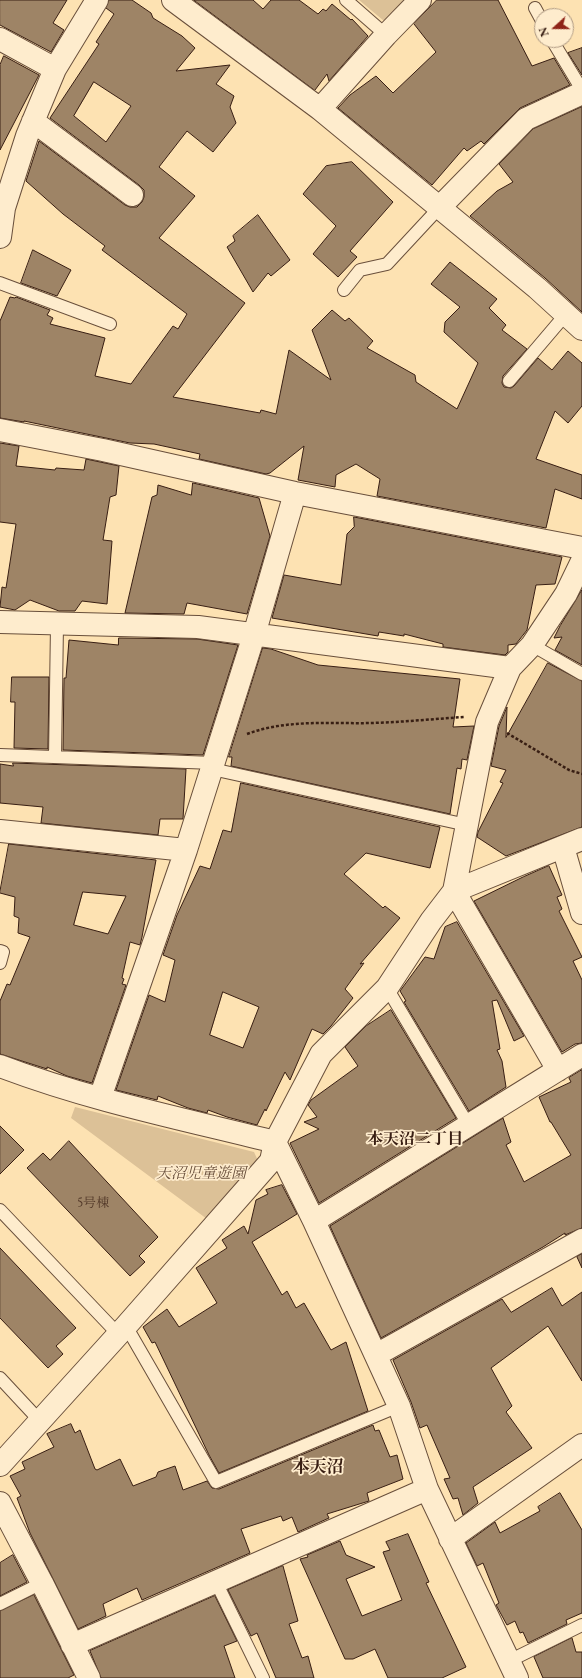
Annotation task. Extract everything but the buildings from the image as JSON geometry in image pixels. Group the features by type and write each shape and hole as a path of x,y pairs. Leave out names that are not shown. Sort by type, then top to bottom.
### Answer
{"street":[{"path":"0,237 2,208 33,121 55,69 97,0"},
{"path":"173,0 320,109 440,208 582,329"},
{"path":"320,109 420,0"},
{"path":"0,39 55,69"},
{"path":"440,208 526,119 582,91"},
{"path":"33,121 132,195"},
{"path":"0,430 103,450 295,493 582,548"},
{"path":"100,1098 186,850 254,635 295,493"},
{"path":"0,1465 123,1330 271,1161 275,1142 321,1054 387,988 430,921 454,891 487,722 510,668 532,645 566,594 582,561"},
{"path":"0,622 57,625 198,628 510,668"},
{"path":"0,832 186,850"},
{"path":"454,891 572,843 582,913"},
{"path":"454,891 558,1070"},
{"path":"314,1221 582,1055"},
{"path":"0,1066 36,1079 100,1098 275,1142 314,1221 376,1355 399,1406 427,1489 513,1669"},
{"path":"376,1355 582,1240"},
{"path":"450,1539 582,1444"},
{"path":"72,1645 427,1489"},
{"path":"0,1503 89,1678"}],"lane":[{"path":"346,0 386,36"},
{"path":"557,48 582,91"},
{"path":"344,290 360,270 387,264 440,208"},
{"path":"0,282 110,324"},
{"path":"509,381 566,314"},
{"path":"55,756 57,625"},
{"path":"532,645 582,674"},
{"path":"0,755 214,761 467,825"},
{"path":"0,951 3,952 0,963"},
{"path":"387,988 468,1126"},
{"path":"0,1210 123,1330 216,1482 399,1406"},
{"path":"0,1378 40,1421"},
{"path":"216,1582 263,1678"},
{"path":"0,1604 42,1583"},
{"path":"513,1669 582,1625"}],"path":[{"path":"214,761 225,750 247,734 272,726 294,724 373,723 474,717 487,722 569,770 582,774"}],"green space":[{"path":"359,0 412,0 390,26"},
{"name":"天沼児童遊園","path":"75,1107 254,1152 259,1163 207,1219 71,1118"}],"district":[{"name":"本天沼二丁目","path":"415,1140"},
{"name":"本天沼","path":"318,1467"}]}
